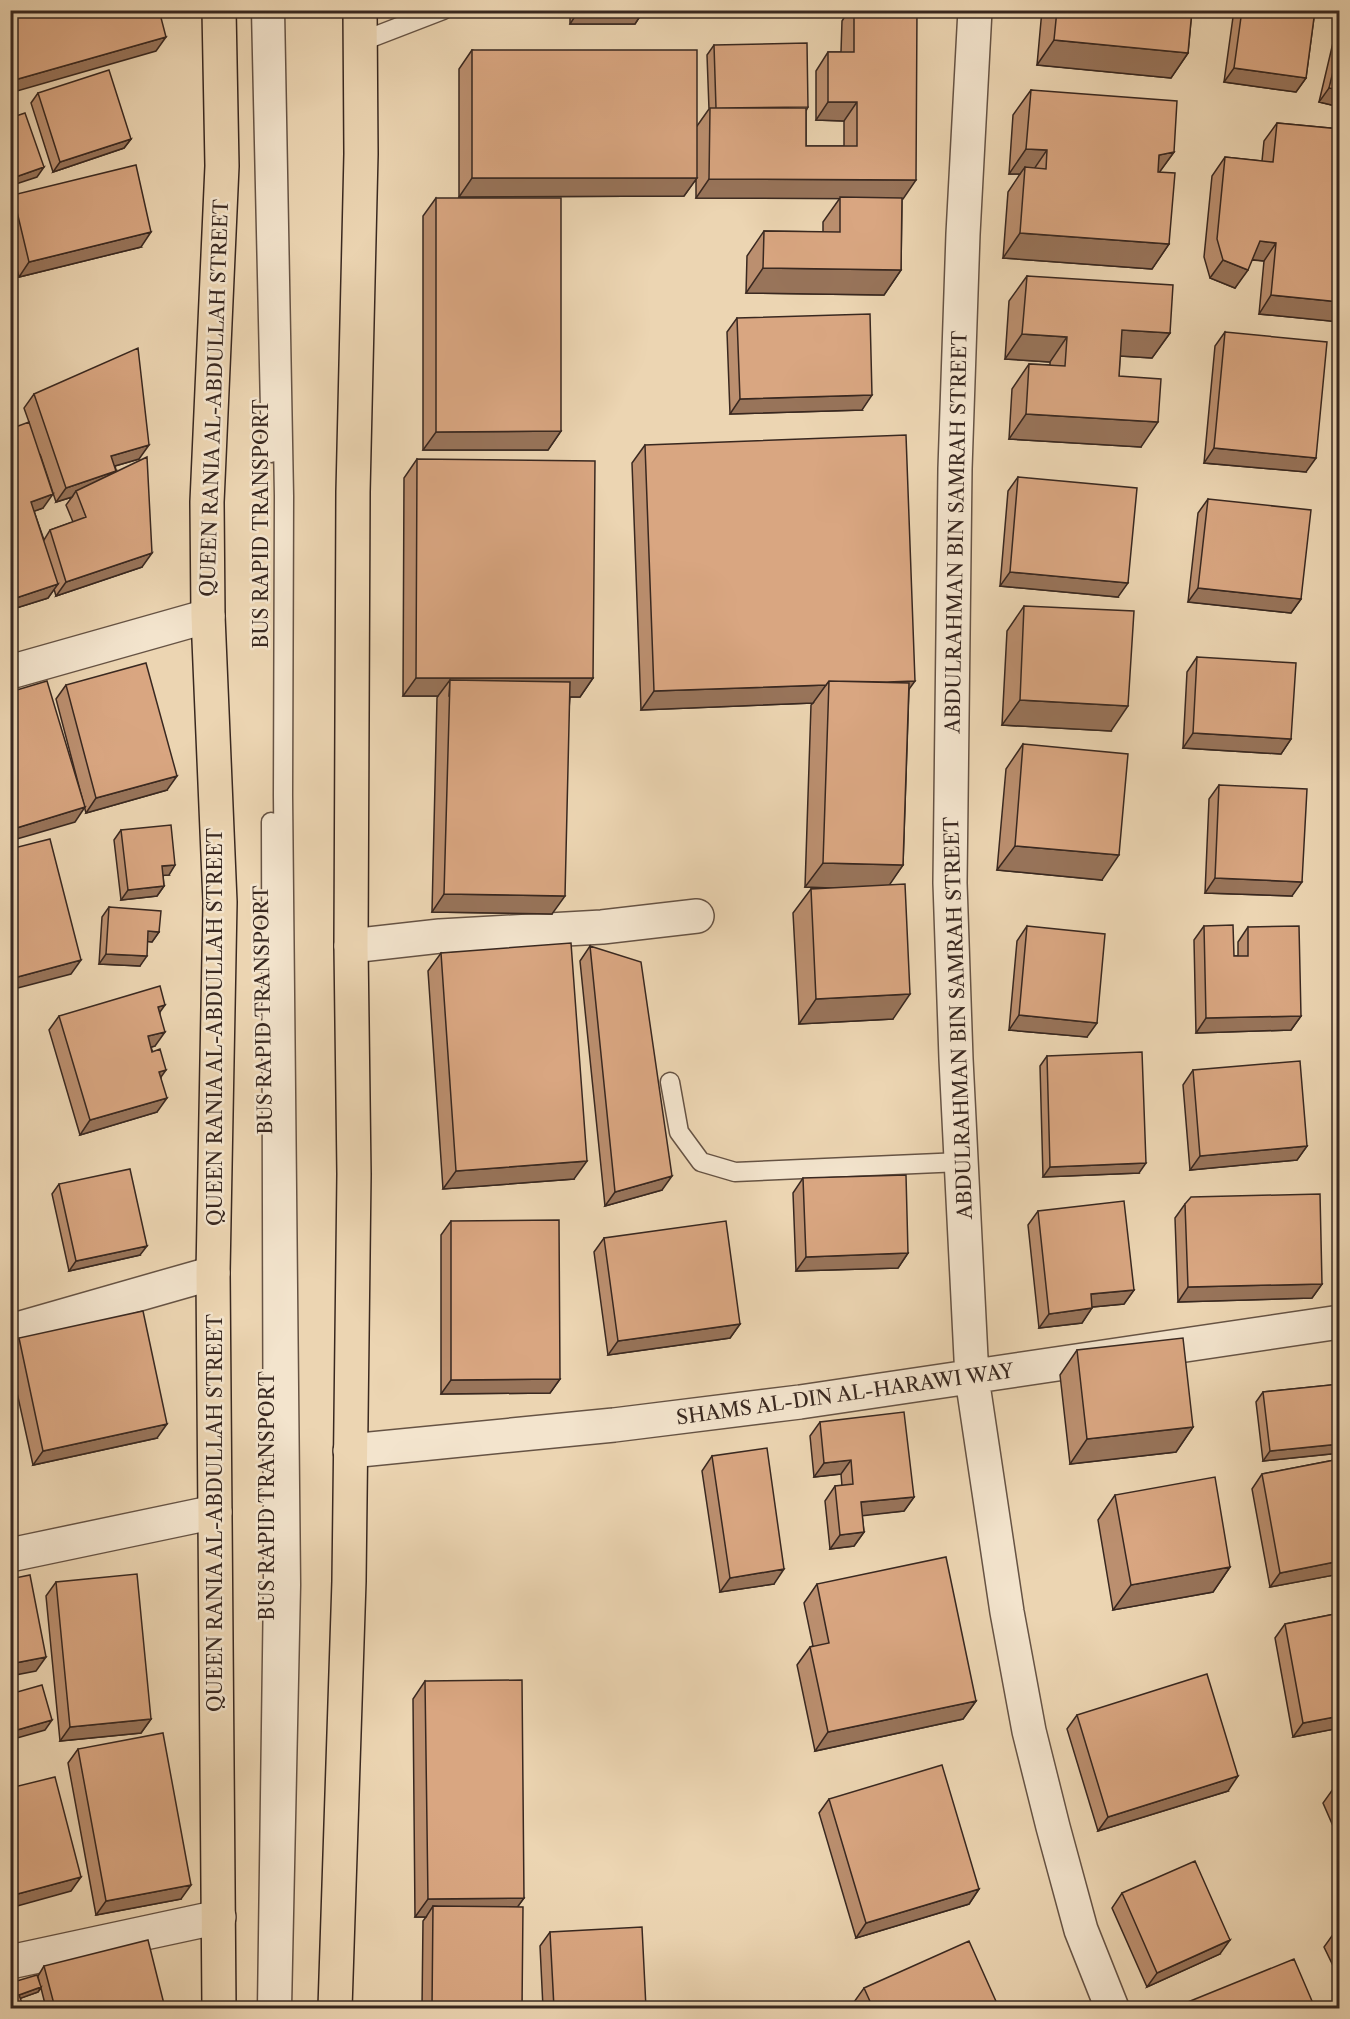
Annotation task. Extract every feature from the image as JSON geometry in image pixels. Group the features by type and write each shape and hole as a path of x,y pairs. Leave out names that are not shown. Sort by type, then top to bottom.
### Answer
{"main road":[{"name":"QUEEN RANIA AL-ABDULLAH STREET","path":"219,10 222,166 207,502 208,616 220,903 213,1273 219,2008"},
{"path":"344,10 360,83"},
{"path":"335,2008 349,1581 354,1174 351,946 353,492 360,26"}],"street":[{"name":"ABDULRAHMAN BIN SAMRAH STREET","path":"975,10 963,234 953,560 950,883 972,1378 1006,1612 1029,1731 1081,1930 1112,2008"},
{"path":"10,672 208,616"},
{"path":"351,946 440,936 602,927 697,916"},
{"path":"10,1331 213,1273"},
{"name":"SHAMS AL-DIN AL-HARAWI WAY","path":"350,1452 614,1425 800,1402 1340,1322"},
{"path":"10,1555 215,1512"},
{"path":"10,1962 219,1917"}],"lane":[{"name":"BUS RAPID TRANSPORT","path":"261,10 272,497 273,1586 267,2008"},
{"name":"BUS RAPID TRANSPORT","path":"275,10 284,496 283,796 291,1573 282,2008"},
{"path":"360,26 443,10"},
{"path":"670,1082 679,1132 701,1162 735,1172 961,1161"}],"building":[{"path":"34,10 159,10 166,37 11,81 10,17"},
{"path":"854,10 917,10 916,180 709,179 710,108 806,108 806,146 857,146 857,102 828,102 828,52 854,52"},
{"path":"1057,10 1192,10 1188,53 1054,40"},
{"path":"1242,10 1315,10 1306,78 1234,68"},
{"path":"807,43 808,107 716,108 714,45"},
{"path":"1340,43 1340,90 1329,88"},
{"path":"472,50 697,50 697,178 472,178"},
{"path":"109,70 131,139 60,162 38,93"},
{"path":"1031,90 1177,101 1174,152 1159,155 1158,172 1175,173 1169,244 1020,233 1025,167 1046,169 1047,150 1026,149"},
{"path":"25,113 44,167 10,179 10,118"},
{"path":"1277,123 1340,129 1340,302 1271,295 1276,243 1260,241 1248,270 1223,260 1217,239 1225,157 1273,162"},
{"path":"136,165 151,232 29,262 13,195"},
{"path":"840,197 902,198 901,270 763,268 764,231 840,232"},
{"path":"436,198 561,198 561,431 436,432"},
{"path":"10,259 15,271 10,273"},
{"path":"1027,276 1173,285 1170,333 1122,330 1119,376 1161,379 1158,422 1026,414 1029,364 1065,366 1067,337 1022,334"},
{"path":"870,314 872,395 740,399 737,318"},
{"path":"1225,332 1327,342 1316,458 1214,448"},
{"path":"138,348 149,445 111,456 116,471 66,488 34,394"},
{"path":"29,422 53,494 31,502 58,584 10,600 10,429"},
{"path":"906,435 915,681 829,681 826,685 654,691 645,445"},
{"path":"147,457 152,553 66,582 50,530 86,517 76,491"},
{"path":"417,459 595,461 593,678 416,678"},
{"path":"1018,477 1137,488 1128,583 1010,572"},
{"path":"1208,499 1311,510 1301,599 1198,588"},
{"path":"1024,606 1134,611 1128,706 1020,700"},
{"path":"1197,657 1296,663 1291,739 1193,733"},
{"path":"146,663 177,776 96,798 66,685"},
{"path":"450,680 570,682 565,896 444,894"},
{"path":"47,681 85,807 10,830 10,692"},
{"path":"829,681 909,683 903,865 823,863"},
{"path":"1023,744 1128,754 1119,855 1015,846"},
{"path":"1219,785 1307,789 1302,882 1215,878"},
{"path":"171,825 175,865 162,866 164,886 128,890 121,830"},
{"path":"50,839 81,960 10,979 10,849"},
{"path":"905,884 910,994 816,999 811,889"},
{"path":"109,907 161,911 159,932 148,931 147,956 106,954"},
{"path":"1233,925 1234,956 1248,956 1248,927 1299,926 1301,1016 1206,1018 1204,926"},
{"path":"1027,926 1105,934 1097,1023 1019,1015"},
{"path":"571,943 587,1161 456,1171 441,953"},
{"path":"590,946 641,962 672,1176 615,1192"},
{"path":"160,986 165,1005 158,1007 165,1032 148,1036 152,1052 160,1049 166,1070 159,1072 167,1098 90,1120 59,1016"},
{"path":"1142,1052 1146,1163 1050,1167 1047,1056"},
{"path":"1300,1061 1307,1146 1200,1156 1193,1070"},
{"path":"130,1169 147,1246 76,1261 59,1184"},
{"path":"906,1175 908,1253 806,1257 803,1178"},
{"path":"1320,1194 1322,1284 1188,1287 1185,1204 1191,1197"},
{"path":"1124,1201 1134,1290 1091,1294 1092,1308 1049,1314 1038,1211"},
{"path":"559,1220 560,1379 451,1380 451,1221"},
{"path":"726,1221 740,1324 618,1341 604,1238"},
{"path":"143,1311 167,1424 43,1451 19,1338"},
{"path":"1183,1338 1193,1427 1087,1439 1077,1350"},
{"path":"1340,1384 1340,1444 1270,1451 1263,1392"},
{"path":"904,1412 914,1497 861,1502 864,1532 840,1535 835,1486 853,1484 851,1460 824,1463 820,1422"},
{"path":"767,1448 784,1569 730,1578 712,1456"},
{"path":"1340,1459 1340,1561 1280,1573 1262,1474"},
{"path":"1215,1477 1230,1567 1131,1585 1115,1495"},
{"path":"946,1557 976,1701 828,1732 810,1647 829,1643 817,1584"},
{"path":"137,1574 151,1719 70,1727 56,1582"},
{"path":"30,1575 46,1657 10,1664 10,1579"},
{"path":"1340,1613 1340,1716 1303,1723 1285,1624"},
{"path":"1207,1674 1238,1776 1108,1817 1077,1715"},
{"path":"522,1680 524,1898 428,1899 425,1681"},
{"path":"42,1685 52,1720 10,1732 10,1694"},
{"path":"163,1733 191,1885 106,1901 78,1749"},
{"path":"942,1765 979,1889 866,1923 829,1799"},
{"path":"55,1777 81,1877 10,1896 10,1788"},
{"path":"1340,1786 1340,1804 1333,1789"},
{"path":"1195,1861 1230,1940 1157,1973 1122,1893"},
{"path":"433,1906 523,1907 522,2008 432,2008"},
{"path":"642,1927 646,2008 554,2008 550,1932"},
{"path":"1340,1930 1340,1945 1334,1933"},
{"path":"148,1940 164,2004 146,2008 55,2008 44,1966"},
{"path":"969,1941 999,2008 873,2008 864,1988"},
{"path":"1294,1959 1315,2008 1173,2008"},
{"path":"37,1975 41,1987 19,1995 24,2008 10,2008 10,1983"}]}
